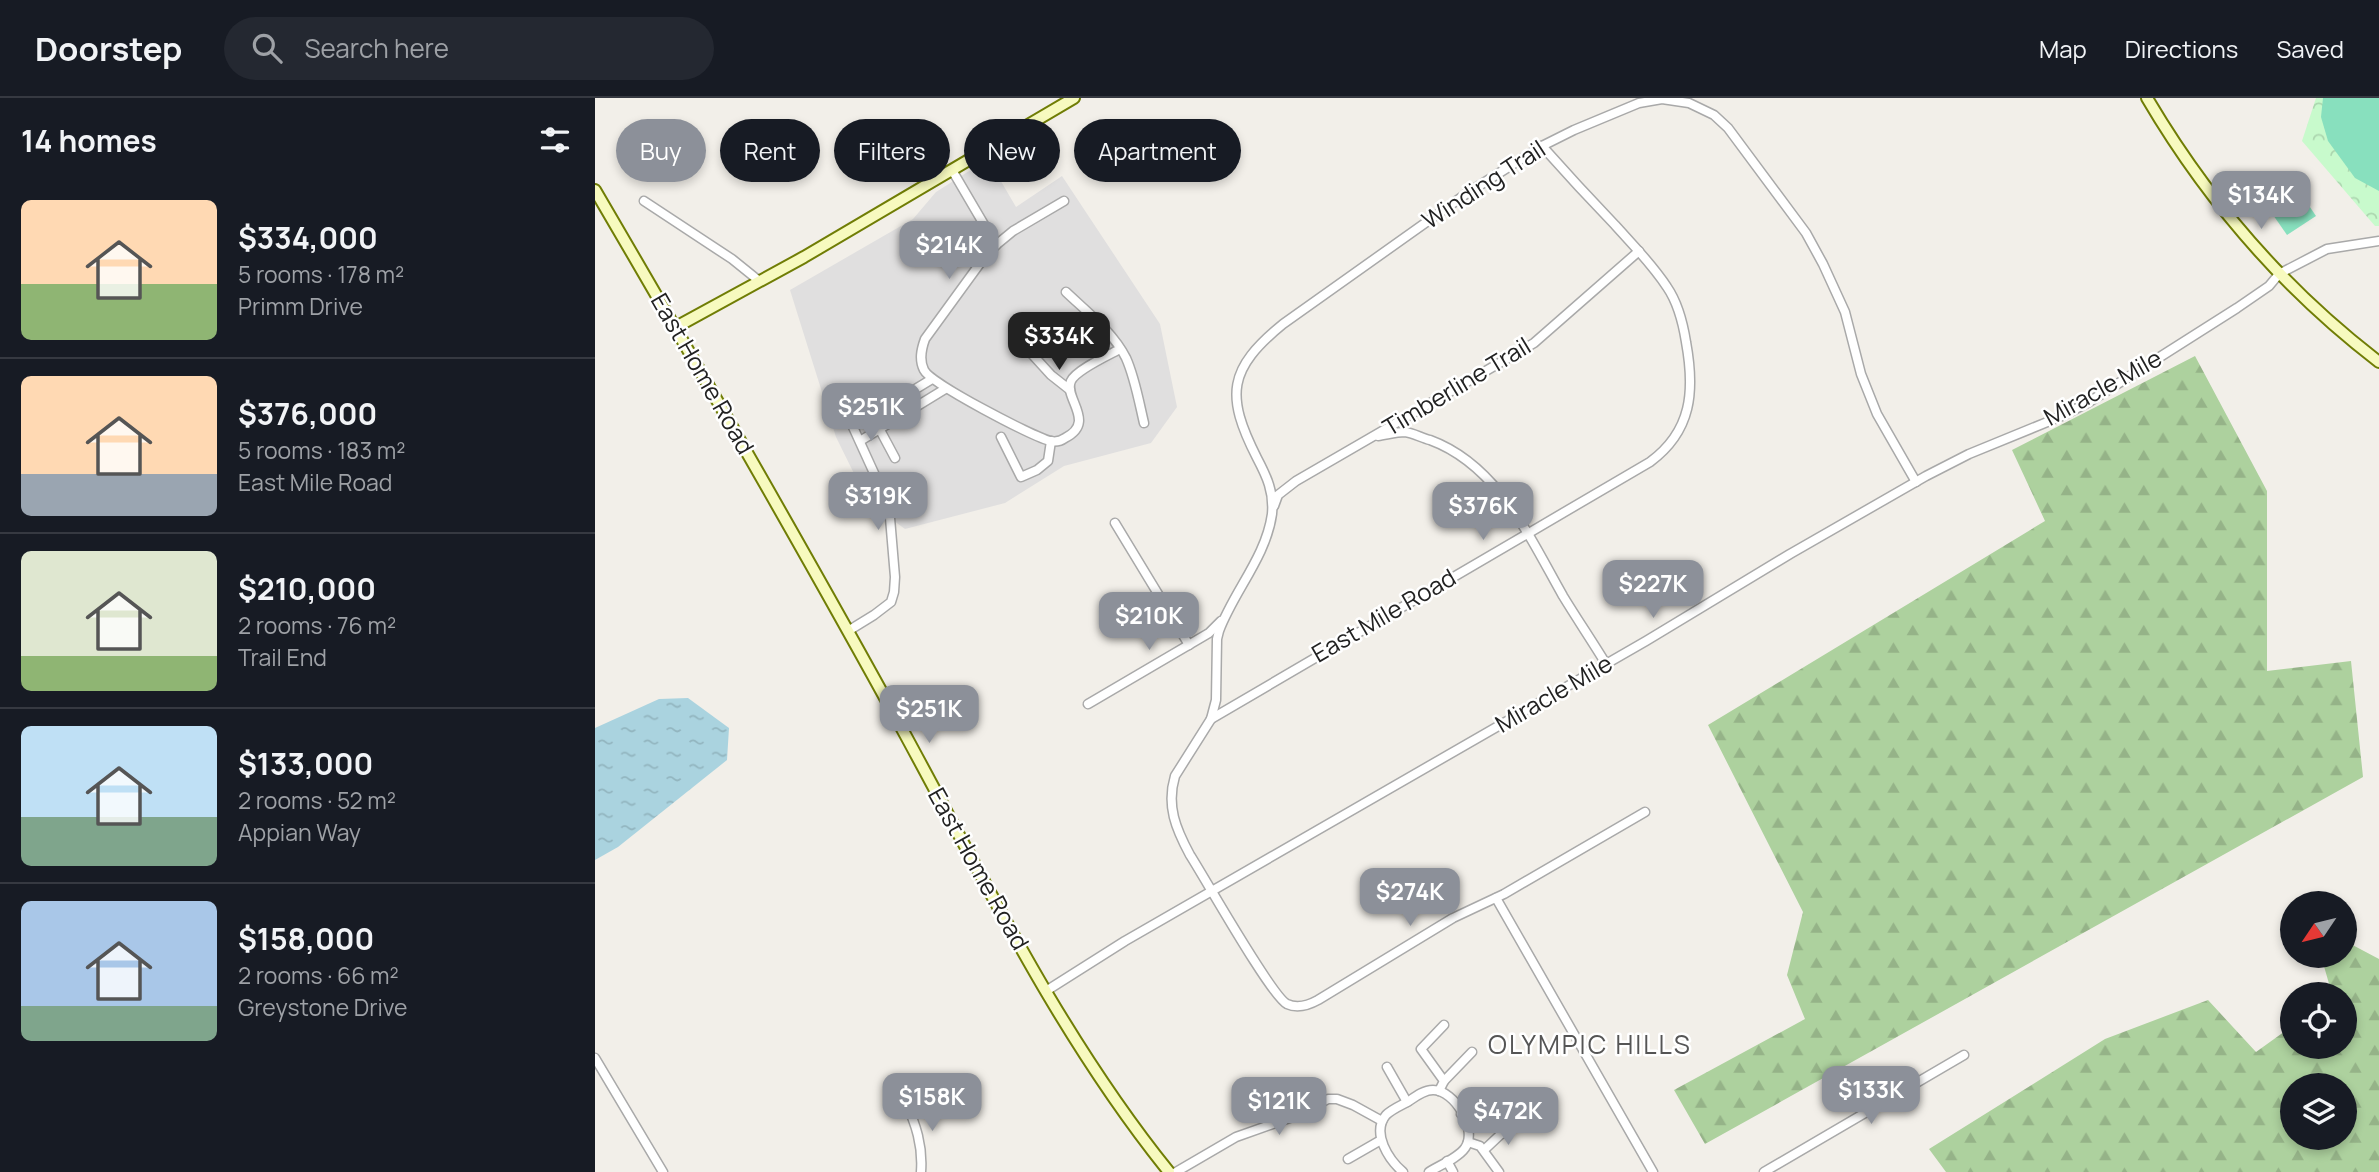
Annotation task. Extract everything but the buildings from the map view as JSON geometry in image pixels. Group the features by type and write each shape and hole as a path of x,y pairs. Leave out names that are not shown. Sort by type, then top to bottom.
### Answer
{"street":[{"path":"676,327 804,257 1074,98"},
{"path":"2147,98 2203,183 2279,274 2346,336 2379,362"},
{"name":"Winding Trail","path":"1211,719 1216,700 1217,639 1223,619 1259,556 1272,512 1271,489 1242,425 1237,404 1242,369 1252,351 1320,296 1476,187 1542,146 1614,113 1651,100 1689,103 1720,120 1795,215 1823,264 1845,312 1867,391 1890,439 1916,482"},
{"name":"East Mile Road","path":"1496,898 1453,918 1318,1000 1298,1006 1286,1003 1276,994 1180,836 1171,799 1175,776 1211,719 1650,462 1669,445 1682,424 1691,389 1685,333 1674,299 1639,251 1542,146"},
{"path":"951,170 996,245"},
{"name":"East Home Road","path":"595,190 848,631 1046,991 1105,1086 1169,1172"},
{"path":"644,201 732,259 758,280"},
{"path":"1064,201 1013,231 981,261 925,340 921,354 924,370 945,389 1051,441 1069,436 1077,424 1078,411 1070,390 1071,380 1078,373 1120,349"},
{"name":"Miracle Mile","path":"1046,991 1125,941 1916,482 1969,454 2062,416 2089,402 2237,308 2269,286 2279,274 2327,249 2379,241"},
{"name":"Timberline Trail","path":"1272,512 1278,495 1284,489 1534,343 1639,251"},
{"path":"1066,292 1113,337 1127,360 1144,423"},
{"path":"1020,341 1070,390"},
{"path":"848,631 891,602 894,592 892,520 889,506 853,427 932,379"},
{"path":"860,441 945,389"},
{"path":"872,415 895,458"},
{"path":"1374,436 1406,432 1435,442 1480,472 1499,492 1528,533 1606,664"},
{"path":"1001,436 1021,477 1037,470 1048,461 1051,441"},
{"path":"1115,523 1189,645"},
{"path":"1089,704 1209,633 1223,619"},
{"path":"1645,812 1496,898 1653,1172"},
{"path":"1444,1025 1421,1049 1444,1080"},
{"path":"1439,1091 1444,1080 1472,1052"},
{"path":"1764,1172 1964,1055"},
{"path":"597,1060 663,1172"},
{"path":"1387,1067 1407,1102"},
{"path":"1403,1172 1381,1140 1382,1121 1388,1114 1423,1092 1439,1091 1453,1100 1461,1114 1469,1132 1468,1142 1461,1152 1429,1172"},
{"path":"1461,1114 1492,1096"},
{"path":"1176,1172 1236,1137 1298,1115 1318,1102 1337,1099 1382,1121"},
{"path":"905,1101 919,1140 921,1172"},
{"path":"1484,1150 1500,1135 1519,1125"},
{"path":"1347,1159 1381,1140"},
{"path":"1468,1142 1484,1150 1499,1172"},
{"path":"1447,1161 1453,1172"}],"shaded area":[{"path":"964,174 964,182 1001,182 1016,207 1053,182 1060,182 1062,176 1160,324 1177,407 1151,443 1064,466 1005,503 905,529 868,502 836,437 790,290 913,219 936,192"}],"green space":[{"path":"2316,98 2379,98 2379,226 2375,226 2302,141"},
{"path":"2323,98 2379,98 2379,191 2355,178 2328,141 2321,117"},
{"path":"2291,179 2316,216 2287,235 2262,199"},
{"path":"2195,356 2267,491 2267,671 2351,661 2363,777 1705,1144 1674,1090 1805,1019 1787,975 1803,912 1708,725 2045,521 2012,450"},
{"path":"2357,947 2379,959 2379,1172 1946,1172 1929,1149 2105,1039 2208,1000 2256,1052 2280,1035 2280,1059 2357,1059 2357,982 2329,982 2324,968 2357,968"}],"water":[{"path":"688,698 729,728 727,760 618,847 595,860 595,728 659,699"}],"district":[{"name":"OLYMPIC HILLS","path":"1590,1045"}]}
